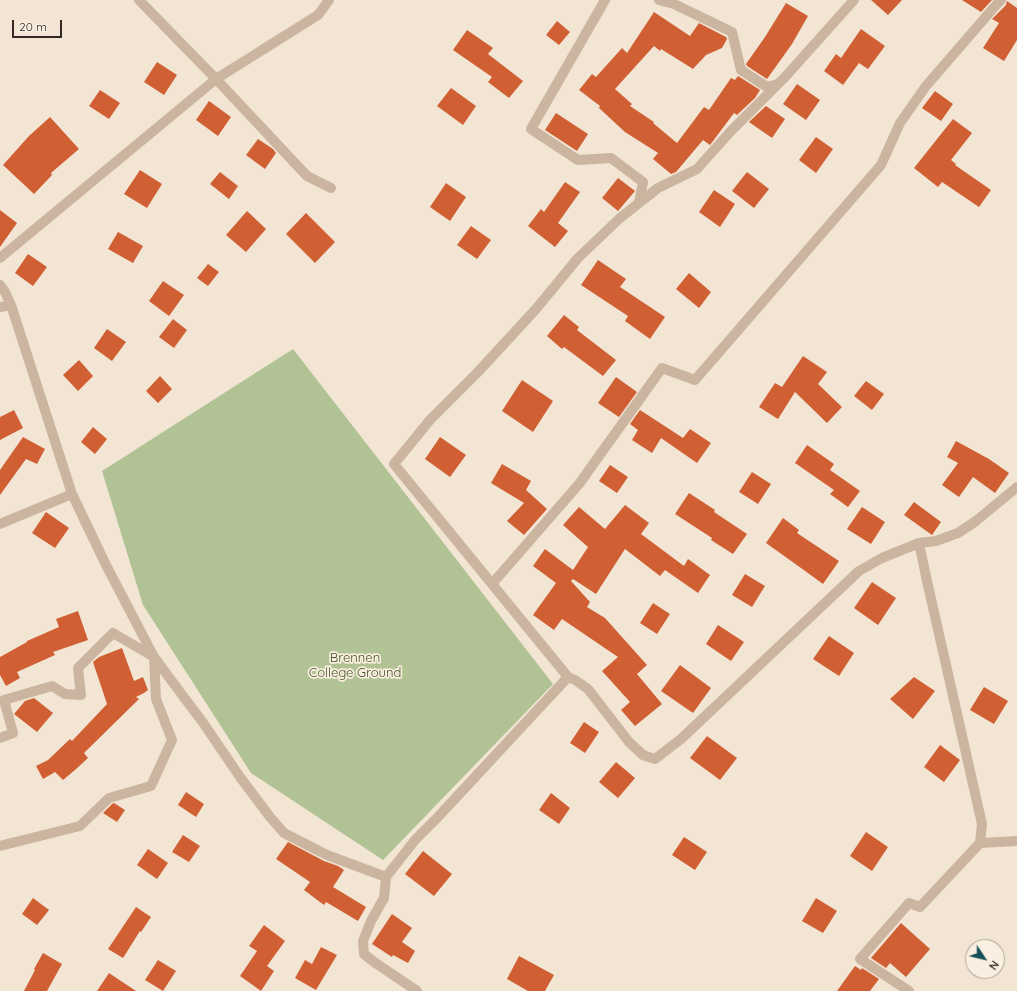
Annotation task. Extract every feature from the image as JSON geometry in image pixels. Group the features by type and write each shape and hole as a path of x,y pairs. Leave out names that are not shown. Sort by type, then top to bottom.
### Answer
{"street":[{"path":"139,0 307,176 331,188"},
{"path":"0,258 216,79 318,15 329,0"},
{"path":"605,0 531,129 578,160 611,158 643,182 639,203"},
{"path":"659,0 674,4 732,32 741,70 767,87 778,83"},
{"path":"854,0 697,169 658,188 620,218 578,258 536,308 477,373 430,420 394,464 568,677 588,689 629,742 643,755 655,759 681,739 859,571 882,558 919,544 936,541 958,533 976,521 1017,487"},
{"path":"492,584 579,484 662,368 695,380 881,165 900,123 926,86 1001,0"},
{"path":"0,285 11,305 72,494 106,565 154,657 204,724 240,777 270,817 284,832 327,855 386,878"},
{"path":"0,307 11,305"},
{"path":"0,524 72,494"},
{"path":"909,991 860,959 909,903 920,907 980,843 982,824 926,581 919,544"},
{"path":"0,738 13,734 4,700 52,686 65,694 81,695 78,668 114,634 154,657"},
{"path":"0,846 80,826 109,798 151,786 172,740 156,699 154,657"},
{"path":"417,991 364,954 363,941 371,921 384,898 386,878 415,840 568,677"},
{"path":"980,843 1017,841"}],"green space":[{"name":"Brennen College Ground","path":"293,349 553,684 383,860 251,773 143,605 102,471"}],"building":[{"path":"871,0 902,0 888,15"},
{"path":"962,0 992,0 981,12"},
{"path":"1007,1 1017,8 1017,40 1004,61 983,48 999,23 992,19 1006,5"},
{"path":"786,3 808,16 792,44 767,79 746,64"},
{"path":"654,12 690,36 699,23 726,37 727,39 722,48 706,55 693,69 661,49 660,51 654,46 615,89 632,104 630,106 654,122 653,123 677,143 704,107 709,110 731,78 735,80 738,76 760,90 755,98 737,115 734,113 710,145 703,140 676,172 671,174 653,159 658,153 625,132 599,108 600,106 579,90 592,74 596,77 622,48 627,53"},
{"path":"557,21 570,32 559,45 546,35"},
{"path":"861,29 885,46 868,69 859,63 843,85 824,71 836,54 841,58"},
{"path":"467,30 493,48 488,54 523,81 509,98 488,82 492,77 453,50"},
{"path":"157,62 177,75 164,95 144,82"},
{"path":"797,84 820,100 806,120 783,104"},
{"path":"451,88 476,106 463,125 437,106"},
{"path":"100,90 120,103 109,119 89,106"},
{"path":"935,91 953,104 941,121 922,108"},
{"path":"209,101 231,117 218,136 196,120"},
{"path":"766,106 785,119 772,138 749,122"},
{"path":"556,113 588,134 577,151 545,130"},
{"path":"50,117 79,149 51,173 52,175 34,194 3,165 29,136"},
{"path":"953,119 972,133 951,160 956,164 955,165 991,190 979,207 942,182 938,187 914,168"},
{"path":"816,137 833,149 816,173 799,160"},
{"path":"258,139 273,149 276,153 265,169 246,155"},
{"path":"140,170 162,184 147,208 124,194"},
{"path":"220,172 238,186 229,199 210,184"},
{"path":"747,172 769,189 754,208 732,191"},
{"path":"618,178 635,191 618,211 602,198"},
{"path":"565,182 580,192 558,223 568,231 555,247 528,226 541,209 544,212"},
{"path":"446,183 466,197 450,221 430,207"},
{"path":"714,190 735,204 720,227 699,212"},
{"path":"0,210 17,223 0,247"},
{"path":"247,211 266,229 246,252 226,235"},
{"path":"306,213 335,242 315,263 286,234"},
{"path":"471,226 491,240 477,259 457,245"},
{"path":"118,232 143,246 133,263 108,249"},
{"path":"28,254 47,267 33,286 15,273"},
{"path":"598,260 626,279 620,287 665,317 650,339 625,321 628,316 581,285"},
{"path":"208,264 219,272 208,286 197,278"},
{"path":"689,273 711,292 699,308 676,289"},
{"path":"163,281 184,295 169,316 149,301"},
{"path":"564,315 579,327 577,330 616,360 603,376 564,347 562,349 547,336"},
{"path":"173,319 187,330 174,348 159,337"},
{"path":"107,329 126,342 112,361 94,348"},
{"path":"803,356 827,372 818,384 842,407 827,423 795,392 778,419 759,407 775,383 782,387"},
{"path":"79,360 93,376 78,391 63,375"},
{"path":"160,376 172,389 158,403 146,391"},
{"path":"616,377 637,392 619,417 598,403"},
{"path":"522,380 553,401 533,432 502,411"},
{"path":"866,381 884,394 872,410 854,396"},
{"path":"14,410 23,428 0,440 0,417"},
{"path":"640,410 683,438 690,429 711,443 697,463 661,438 652,453 632,440 638,430 630,424"},
{"path":"93,427 107,439 95,454 81,442"},
{"path":"23,437 45,449 37,464 26,459 0,495 0,470"},
{"path":"440,437 466,455 450,477 425,459"},
{"path":"956,441 989,459 1009,473 995,493 973,477 959,497 942,485 958,463 947,457"},
{"path":"807,445 834,464 830,470 860,491 848,507 830,494 834,490 795,463"},
{"path":"502,464 531,481 526,490 547,509 524,535 507,521 524,503 491,483"},
{"path":"610,465 628,477 617,493 599,481"},
{"path":"752,472 771,484 758,504 739,492"},
{"path":"689,493 747,534 733,554 711,540 712,538 675,514"},
{"path":"914,502 941,522 932,535 904,515"},
{"path":"625,505 649,523 641,534 684,566 688,559 710,575 698,593 665,570 660,576 625,549 596,594 573,579 571,581 590,602 587,607 605,618 647,665 637,674 662,704 635,726 621,710 630,702 602,671 618,657 562,619 554,630 533,615 556,583 533,566 545,549 573,570 588,547 563,525 579,507 605,529"},
{"path":"862,507 885,522 871,544 847,529"},
{"path":"46,512 69,528 55,548 32,533"},
{"path":"783,518 799,530 797,533 839,561 823,584 766,543"},
{"path":"745,574 765,586 752,607 732,595"},
{"path":"872,582 896,598 878,625 854,608"},
{"path":"653,603 670,614 657,634 640,623"},
{"path":"78,611 88,640 53,652 55,655 17,672 20,678 6,686 0,675 0,657 27,641 59,627 56,619"},
{"path":"718,625 744,642 731,661 706,644"},
{"path":"829,636 854,653 839,676 813,659"},
{"path":"122,648 134,681 143,677 148,690 136,697 139,699 84,753 88,758 75,770 63,780 55,772 43,779 36,766 48,760 70,739 72,741 107,704 93,662 99,657"},
{"path":"680,665 711,688 693,713 661,691"},
{"path":"914,677 935,691 913,719 890,699"},
{"path":"984,687 1008,701 994,724 970,710"},
{"path":"34,698 53,713 37,732 14,714 25,701"},
{"path":"584,722 599,732 585,753 570,743"},
{"path":"707,736 737,758 720,780 690,758"},
{"path":"940,745 960,760 944,782 924,767"},
{"path":"616,762 635,778 618,798 599,782"},
{"path":"186,792 204,804 196,817 178,805"},
{"path":"551,793 570,808 559,824 539,810"},
{"path":"114,803 125,810 117,822 103,813"},
{"path":"866,832 888,847 872,871 850,856"},
{"path":"183,835 200,846 189,862 172,852"},
{"path":"684,837 707,852 695,870 672,855"},
{"path":"288,842 344,870 333,887 366,907 358,921 326,902 324,905 304,890 310,882 276,859"},
{"path":"148,849 168,863 157,879 137,865"},
{"path":"423,851 452,874 434,896 405,874"},
{"path":"33,898 49,910 37,925 22,914"},
{"path":"816,898 837,911 823,933 802,921"},
{"path":"136,907 151,917 123,958 108,949"},
{"path":"392,914 412,928 402,942 415,951 408,963 393,955 392,957 372,944"},
{"path":"901,923 930,949 906,977 890,963 886,968 871,958"},
{"path":"264,925 285,941 267,966 274,971 261,991 240,976 257,951 249,946"},
{"path":"321,947 337,955 316,990 295,978 305,960 312,964"},
{"path":"43,953 62,964 47,991 24,991 35,970 34,969"},
{"path":"519,956 554,975 545,991 528,991 507,979"},
{"path":"158,960 176,971 163,991 145,980"},
{"path":"855,966 861,970 862,968 879,979 870,991 837,991"},
{"path":"109,973 136,991 97,991"}]}
